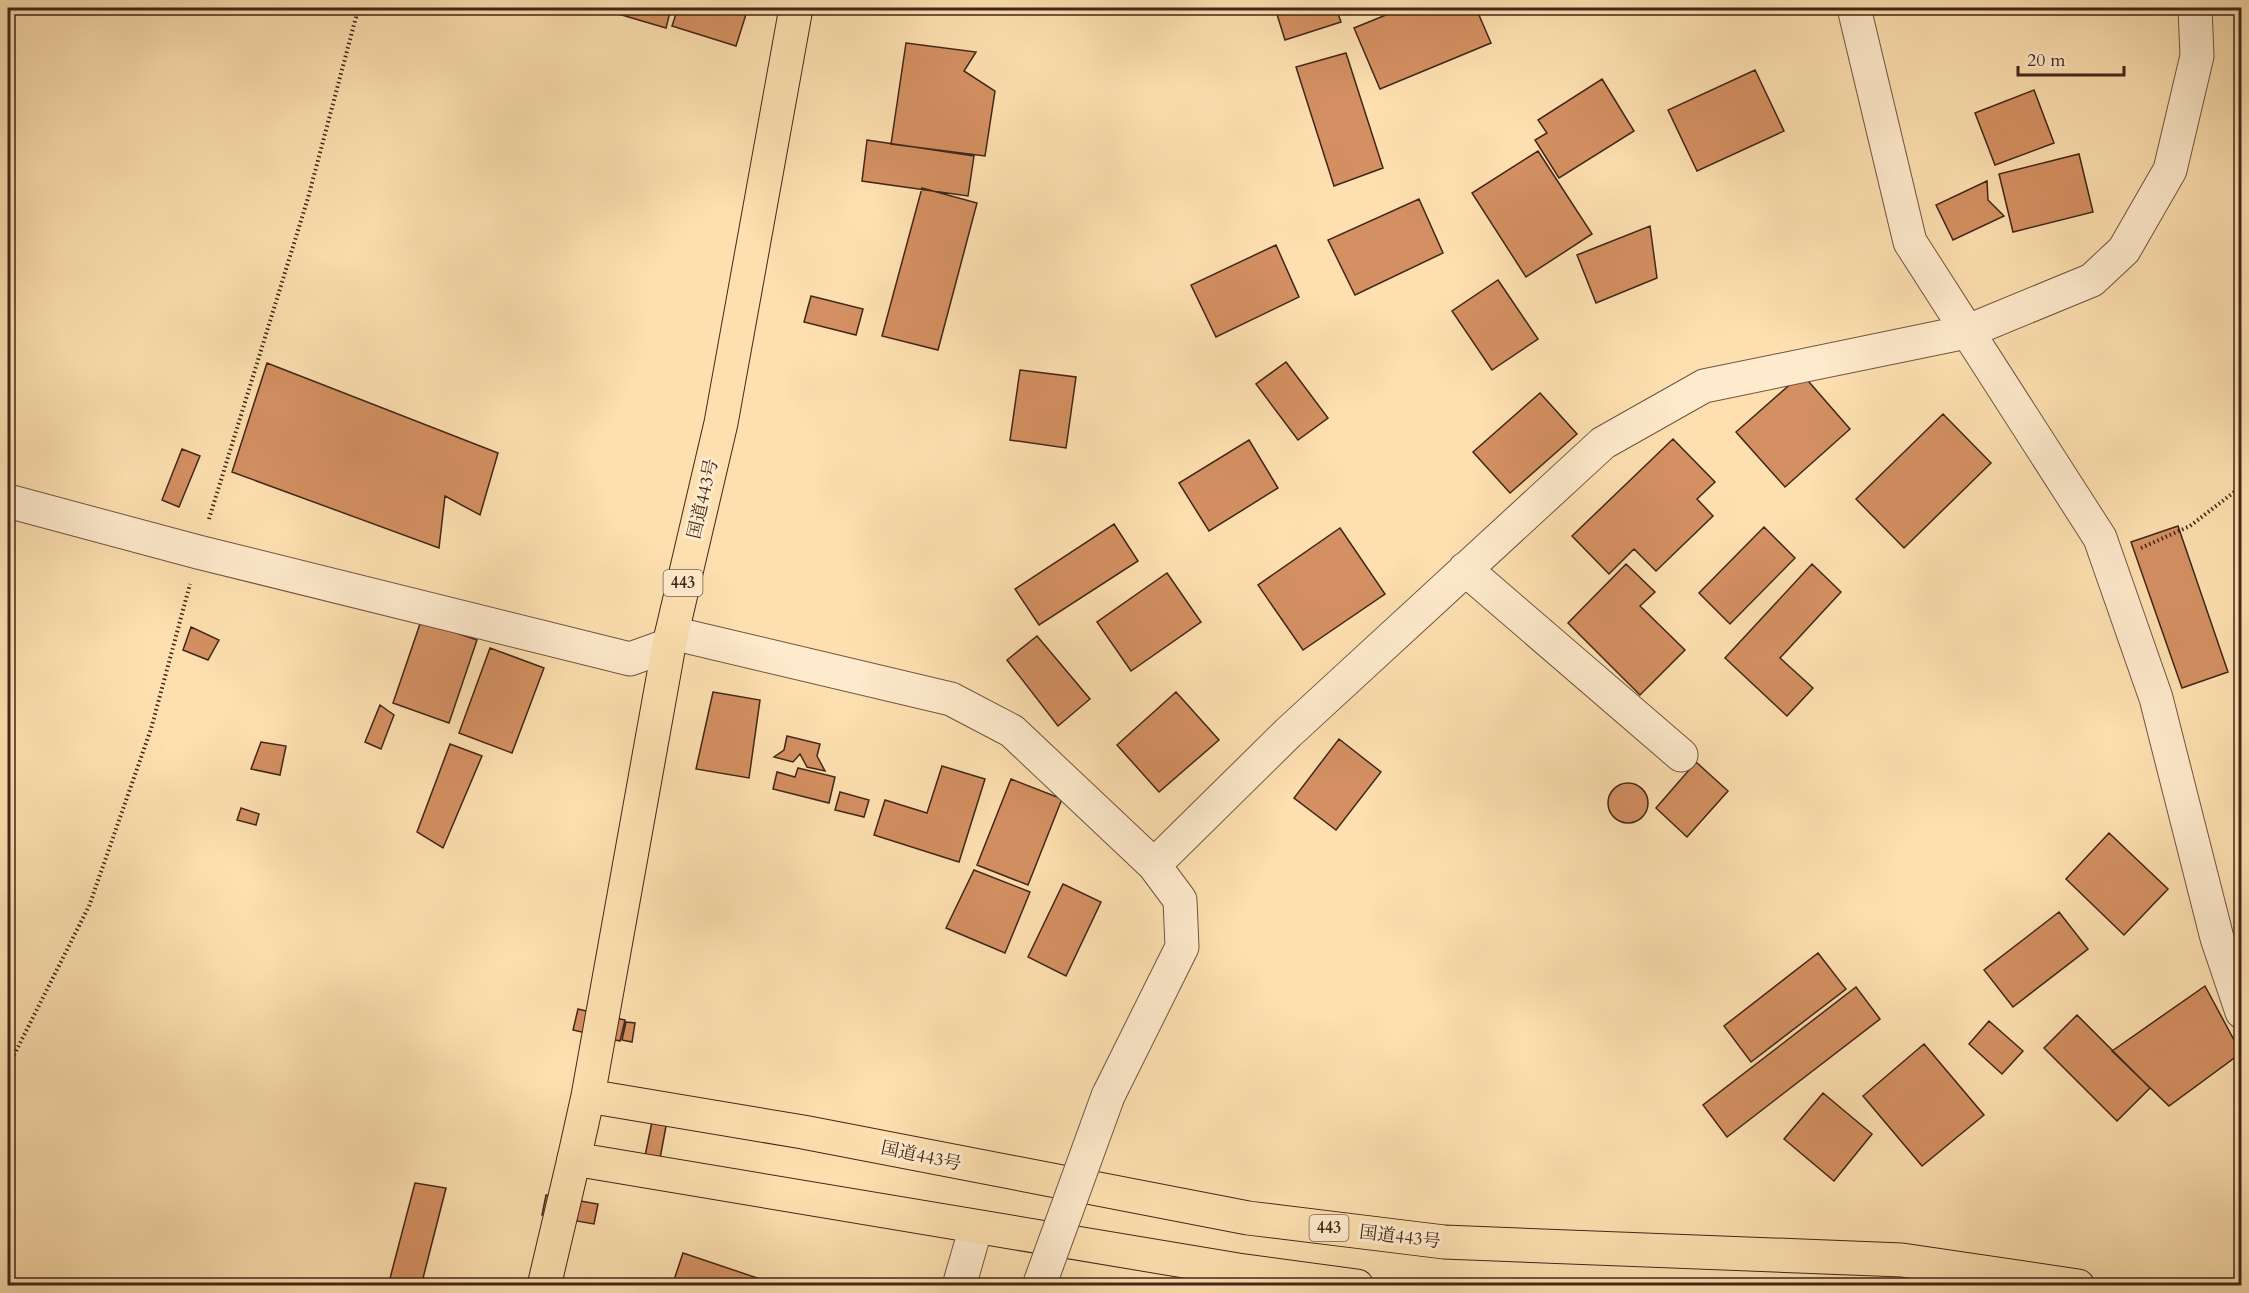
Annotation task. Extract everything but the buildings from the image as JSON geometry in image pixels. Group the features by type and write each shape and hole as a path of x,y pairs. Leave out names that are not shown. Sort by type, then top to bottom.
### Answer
{"main road":[{"name":"国道443号","path":"544,1286 588,1096 670,639 721,423 796,8"},
{"name":"国道443号","path":"588,1096 803,1132 1001,1172 1260,1220 1444,1242 1902,1260 2078,1286"},
{"path":"574,1159 1238,1270 1357,1286"}],"street":[{"path":"1854,8 1910,242 2100,538 2156,698 2217,938 2241,1012"},
{"path":"1154,866 1288,733 1604,443 1704,386 1966,332 2092,280 2124,250 2170,170 2198,56 2195,8"},
{"path":"8,501 198,552 630,659 670,639 951,699 1012,731 1154,866 1180,900 1182,947 1108,1096 1039,1286"},
{"path":"1465,569 1682,755"},
{"path":"959,1286 976,1227"}],"path":[{"path":"8,1067 89,906 151,729 198,552 308,198 356,17 355,8"},
{"path":"2109,563 2190,526 2241,486"}]}
